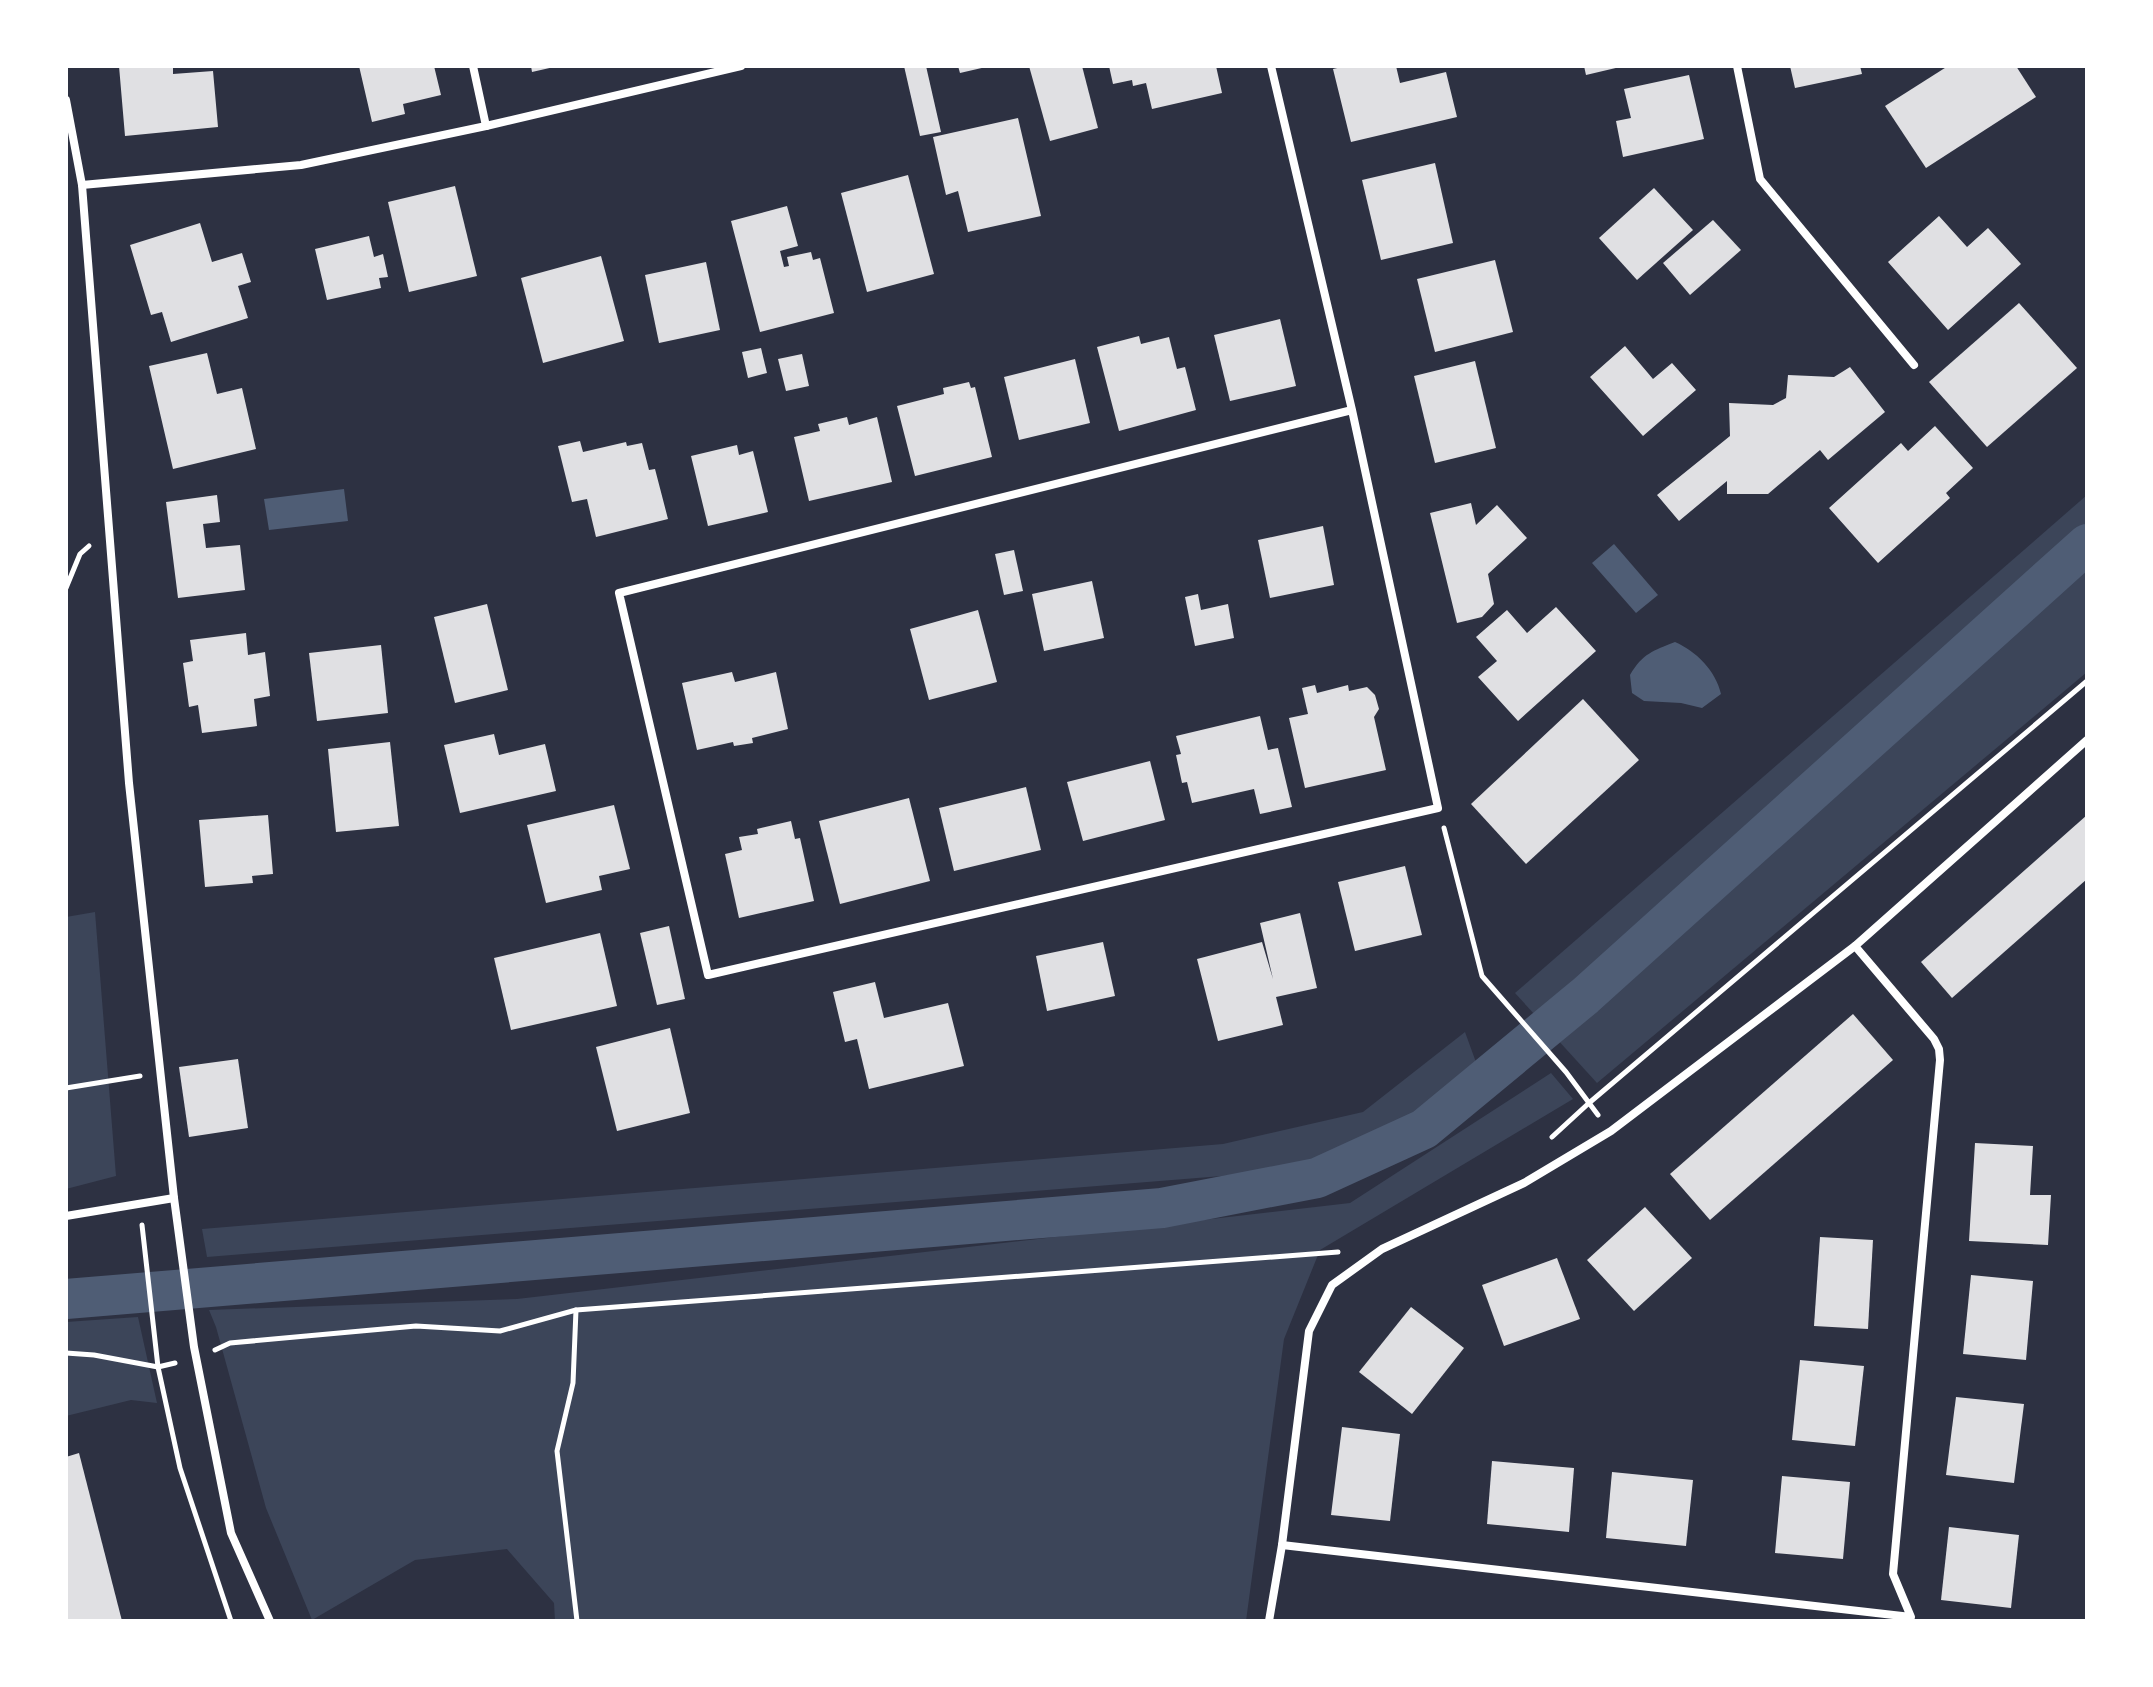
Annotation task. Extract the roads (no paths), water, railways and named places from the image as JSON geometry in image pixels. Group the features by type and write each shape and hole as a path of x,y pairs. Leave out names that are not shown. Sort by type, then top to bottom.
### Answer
{"street":[{"path":"473,66 486,126"},
{"path":"82,185 301,165 486,126 741,66"},
{"path":"1271,66 1352,410 1438,808 708,975 619,593 1352,410"},
{"path":"1737,66 1760,179 1914,365"},
{"path":"66,100 82,185 129,783 174,1198 194,1347 231,1533 270,1621"},
{"path":"1269,1621 1282,1545 1309,1331 1332,1285 1382,1249 1524,1183 1611,1131 1855,946 2087,740"},
{"path":"1282,1545 1911,1619 1893,1574 1940,1060 1934,1039 1855,946"},
{"path":"66,1216 174,1198"}],"waterway":[{"path":"66,1299 1162,1208 1317,1178 1424,1129 1585,996 2087,544"}]}
